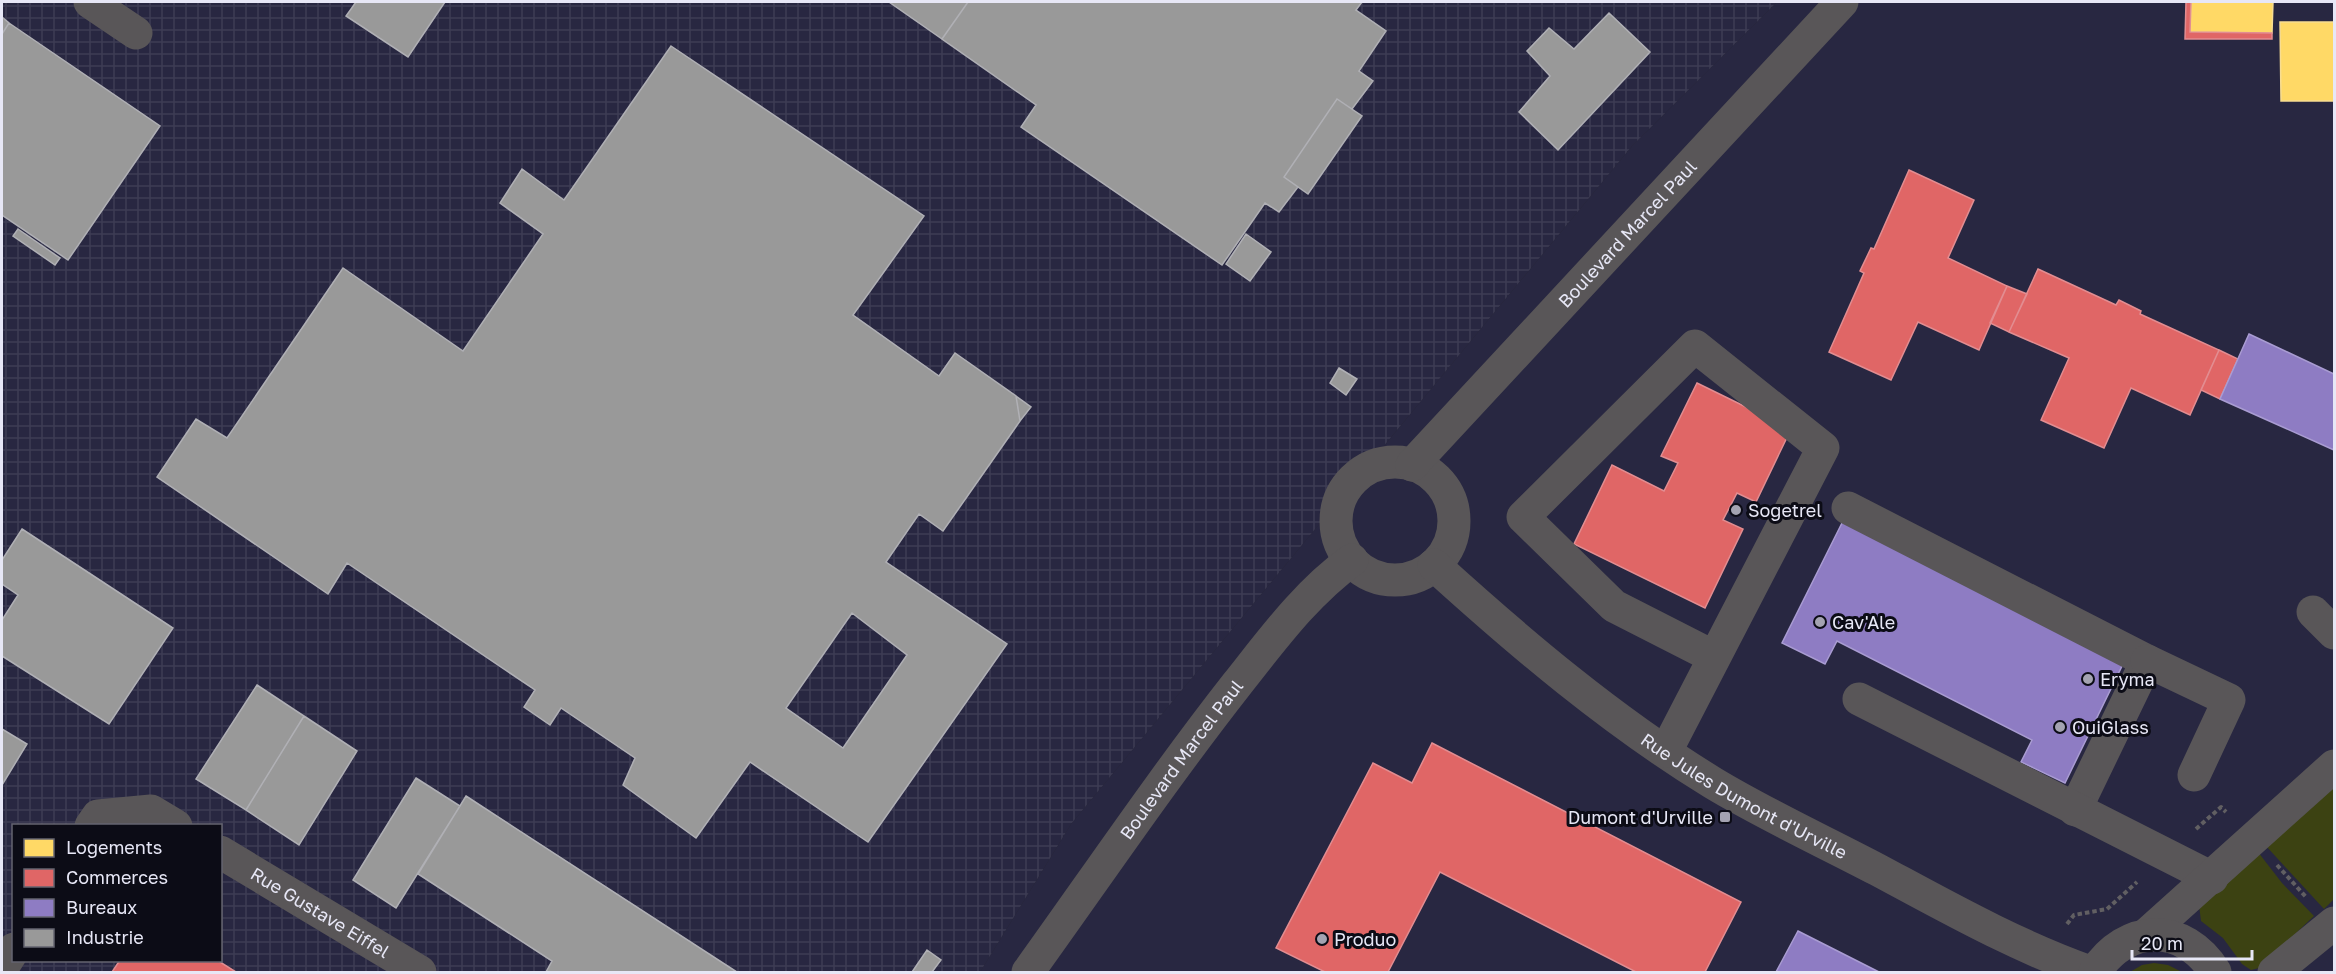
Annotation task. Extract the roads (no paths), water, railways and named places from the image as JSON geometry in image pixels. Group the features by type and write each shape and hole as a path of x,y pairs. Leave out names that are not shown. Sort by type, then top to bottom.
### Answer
{"street":[{"path":"90,2 136,33"},
{"name":"Boulevard Marcel Paul","path":"1412,465 1842,2"},
{"path":"1666,751 1823,448 1695,346 1523,517 1614,606 1714,657"},
{"path":"1400,462 1412,465 1425,470 1445,489 1454,515 1450,542 1434,565 1412,577 1386,579 1373,575 1352,560 1341,544 1336,525 1339,501 1345,490 1362,472 1374,466 1400,462"},
{"path":"1848,508 2146,661 2229,700 2194,775"},
{"name":"Boulevard Marcel Paul","path":"1028,972 1194,739 1277,634 1324,580 1352,560"},
{"name":"Rue Jules Dumont d'Urville","path":"1434,565 1608,712 1714,783 2042,955 2092,972"},
{"path":"2076,810 2146,661"},
{"path":"1859,699 2212,878"},
{"path":"2092,972 2115,947 2146,935 2334,766"},
{"path":"93,824 98,816 151,811 174,824"},
{"name":"Rue Gustave Eiffel","path":"222,853 420,972"},
{"path":"2274,972 2334,923"},
{"path":"2146,935 2168,936 2188,943 2199,951 2215,972"},
{"path":"2,968 12,952"}],"place":[{"name":"Sogetrel","path":"1736,510"},
{"name":"Cav'Ale","path":"1820,622"},
{"name":"Eryma","path":"2088,679"},
{"name":"OuiGlass","path":"2060,727"},
{"name":"Dumont d'Urville","path":"1725,817"},
{"name":"Produo","path":"1322,939"}]}
